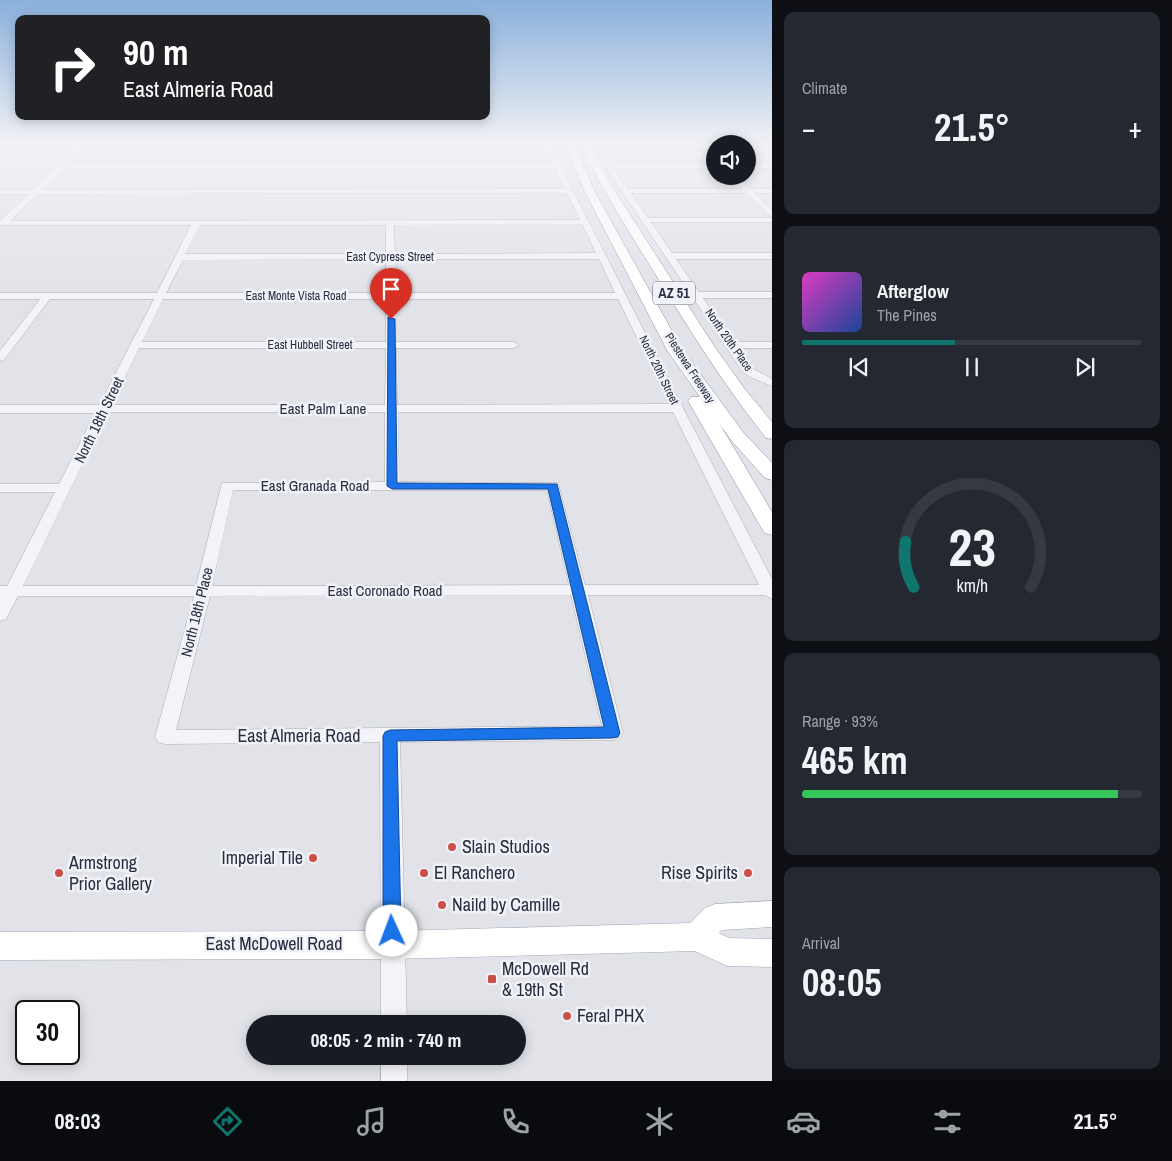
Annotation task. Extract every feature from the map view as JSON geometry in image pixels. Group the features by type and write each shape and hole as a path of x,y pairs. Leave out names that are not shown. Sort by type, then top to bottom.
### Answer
{"highway":[{"name":"Piestewa Freeway","path":"592,195 675,350 737,436 772,474"},
{"name":"Piestewa Freeway","path":"621,195 707,347 738,392 772,434"},
{"path":"675,350 694,396 772,529"},
{"path":"738,392 772,421"}],"main road":[{"path":"697,937 715,917 772,914"},
{"name":"East McDowell Road","path":"0,946 392,944 697,937 727,952 772,953"}],"street":[{"path":"2,224 31,195"},
{"name":"North 20th Street","path":"572,195 677,408 771,592"},
{"name":"North 20th Place","path":"622,195 647,220 746,368 754,375 772,383"},
{"path":"752,195 772,215"},
{"path":"647,220 772,220"},
{"path":"2,224 585,222"},
{"path":"390,223 392,486"},
{"name":"North 18th Street","path":"0,615 6,591 65,488 196,224"},
{"name":"East Cypress Street","path":"180,257 601,256"},
{"path":"672,256 772,256"},
{"path":"698,295 772,295"},
{"name":"East Monte Vista Road","path":"0,296 623,296"},
{"path":"0,358 47,296"},
{"name":"East Hubbell Street","path":"136,345 514,345"},
{"path":"731,345 772,345"},
{"name":"East Palm Lane","path":"0,409 677,408"},
{"name":"East Granada Road","path":"227,486 553,486 579,590"},
{"name":"North 18th Place","path":"165,737 203,592 227,486"},
{"path":"0,488 65,488"},
{"name":"East Coronado Road","path":"6,591 579,590 771,592"},
{"name":"East Almeria Road","path":"165,737 612,733 579,590"},
{"path":"390,736 394,1015"},
{"path":"394,1065 394,1081"}],"place":[{"name":"Slain Studios","path":"452,847"},
{"name":"Imperial Tile","path":"313,858"},
{"name":"Armstrong Prior Gallery","path":"59,873"},
{"name":"El Ranchero","path":"424,873"},
{"name":"Rise Spirits","path":"748,873"},
{"name":"Naild by Camille","path":"442,905"},
{"name":"McDowell Rd & 19th St","path":"492,979"},
{"name":"Feral PHX","path":"567,1016"}],"route":[{"path":"391,319 390,409 392,486 553,486 611,719 612,733 390,736 392,931"}]}
